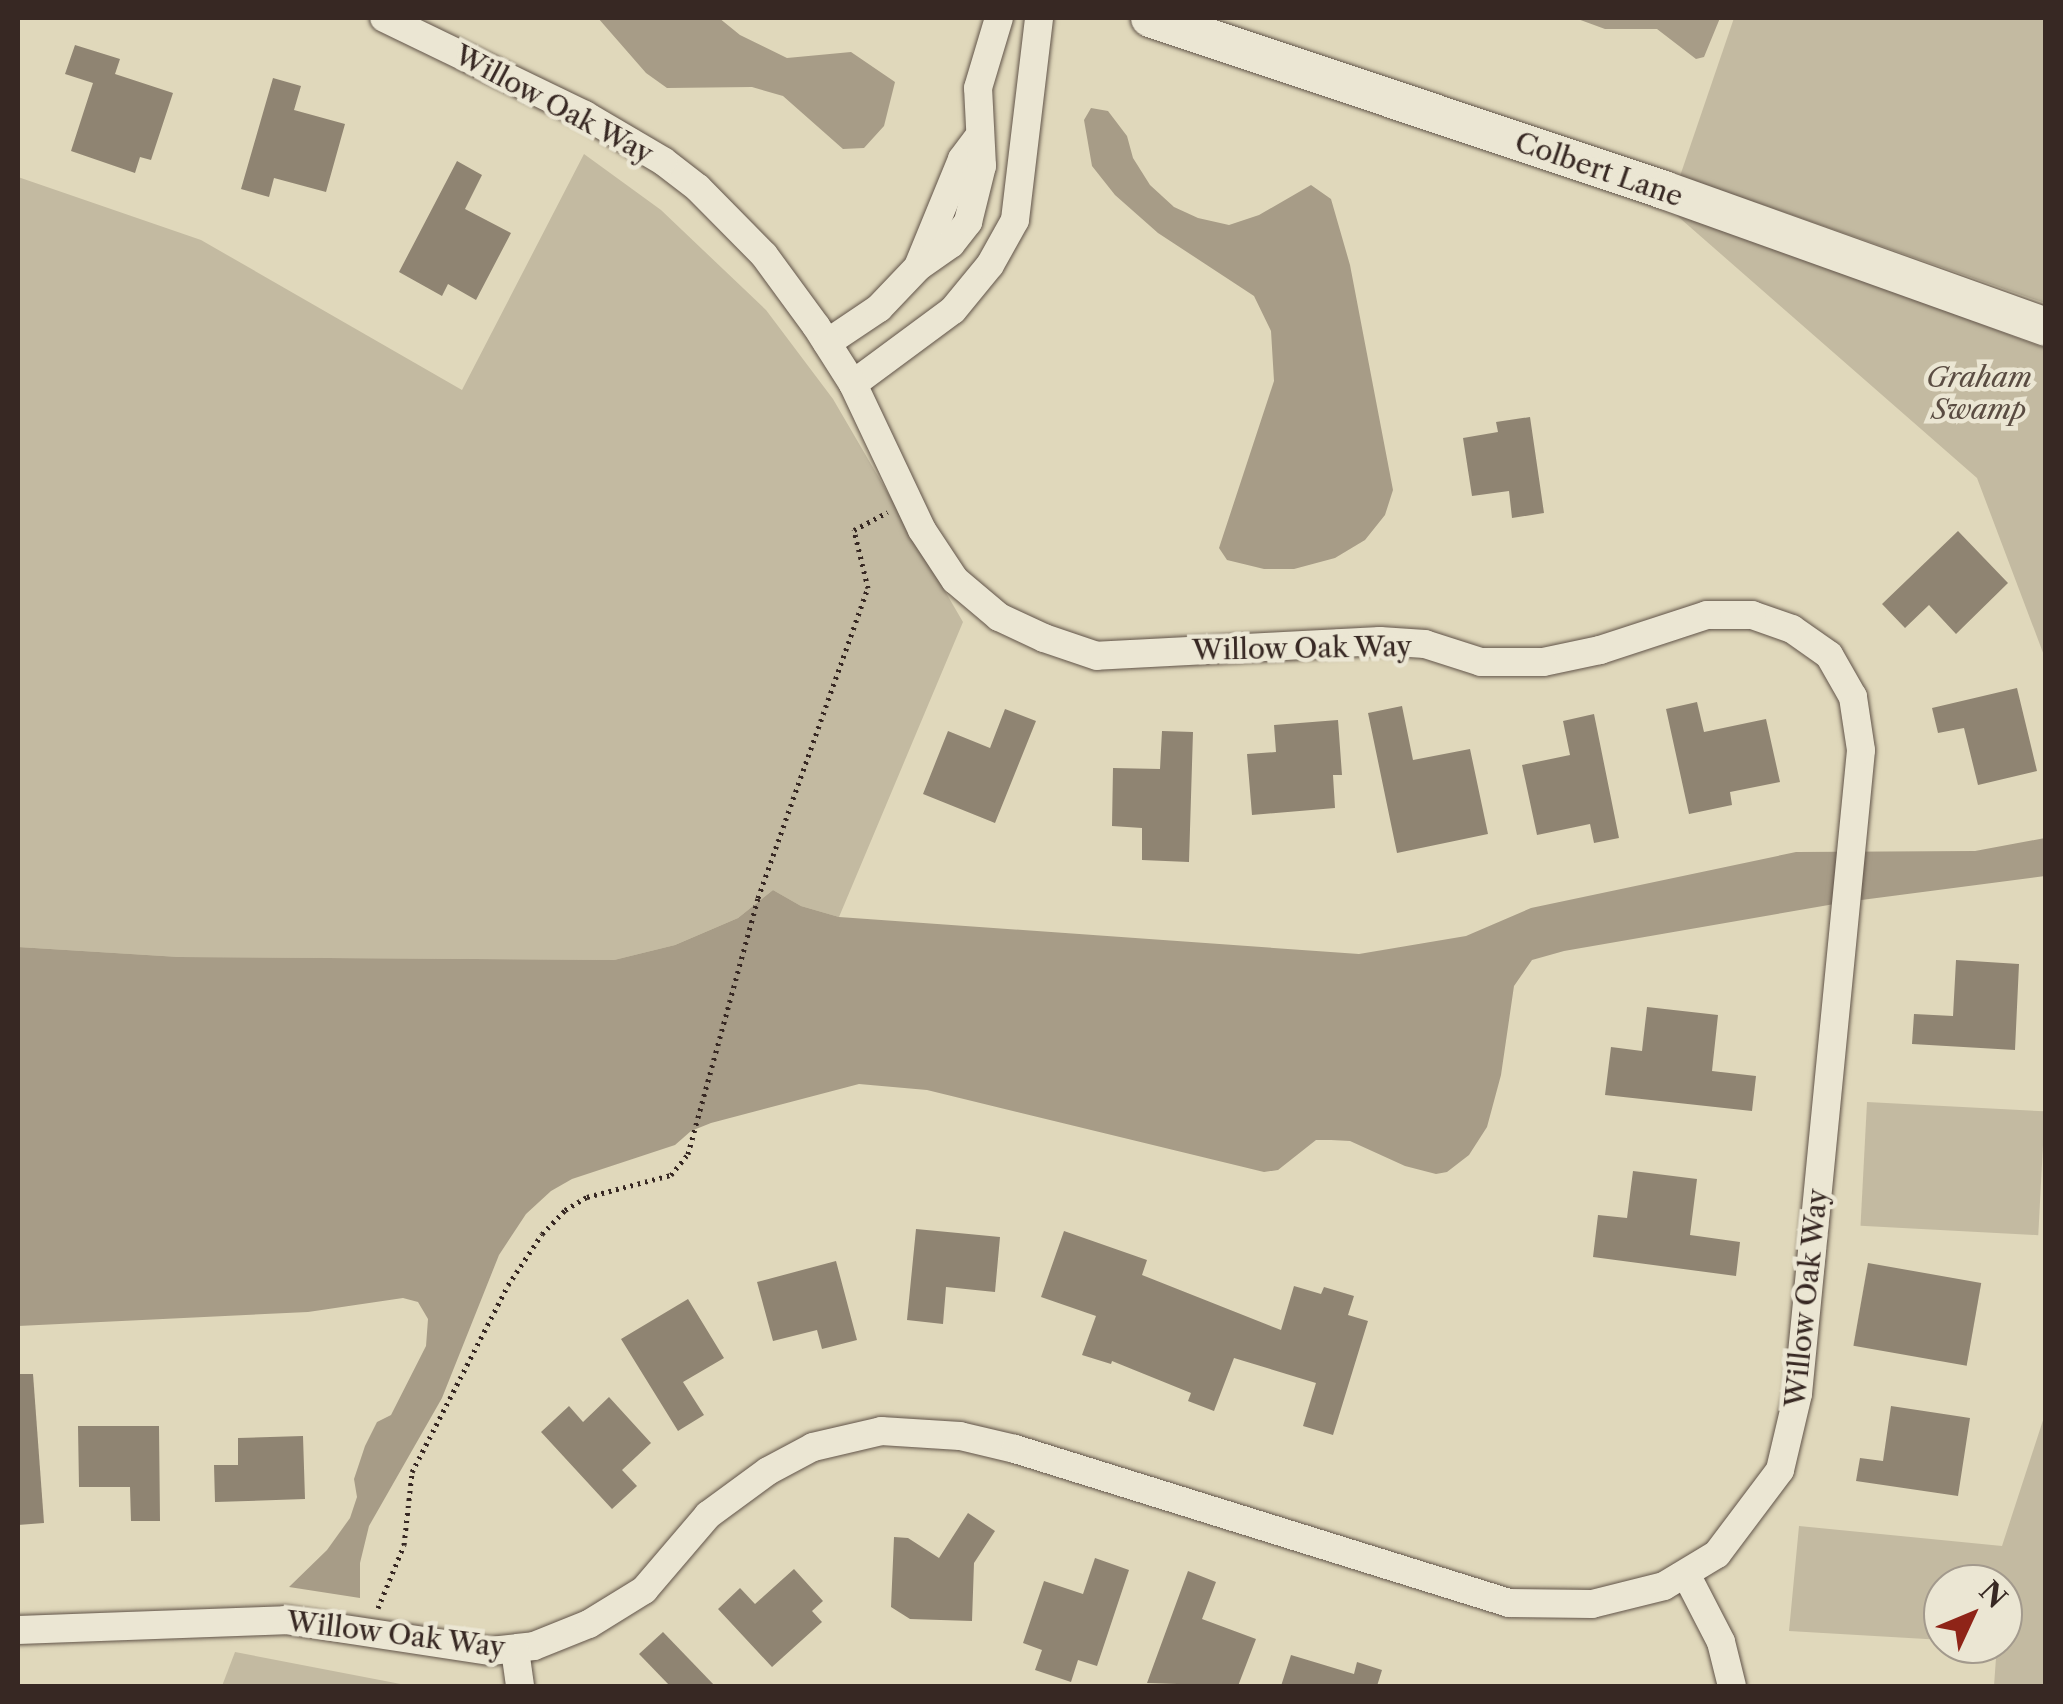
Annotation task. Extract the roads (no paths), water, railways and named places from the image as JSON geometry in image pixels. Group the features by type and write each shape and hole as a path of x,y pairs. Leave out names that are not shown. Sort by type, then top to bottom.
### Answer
{"street":[{"name":"Willow Oak Way","path":"18,1630 285,1620 465,1648 516,1650 589,1624 644,1590 708,1515 768,1471 813,1447 881,1431 984,1440 1509,1602 1592,1604 1664,1586 1717,1554 1780,1470 1798,1394 1861,750 1854,698 1829,655 1792,629 1752,615 1707,615 1600,650 1542,662 1481,662 1425,644 1380,642 1097,656 999,617 955,580 922,530 853,384 828,343 764,255 698,188 663,161 585,115 384,18"},
{"path":"828,343 879,308 918,267 962,160 977,138 978,88 998,18"},
{"name":"Colbert Lane","path":"1150,18 1664,190 2046,326"},
{"path":"853,384 953,310 990,265 1015,220 1039,20"},
{"path":"1686,1576 1721,1642 1732,1686"},
{"path":"516,1650 520,1686"}],"park label":[{"name":"Graham Swamp","path":"1979,393"}]}
